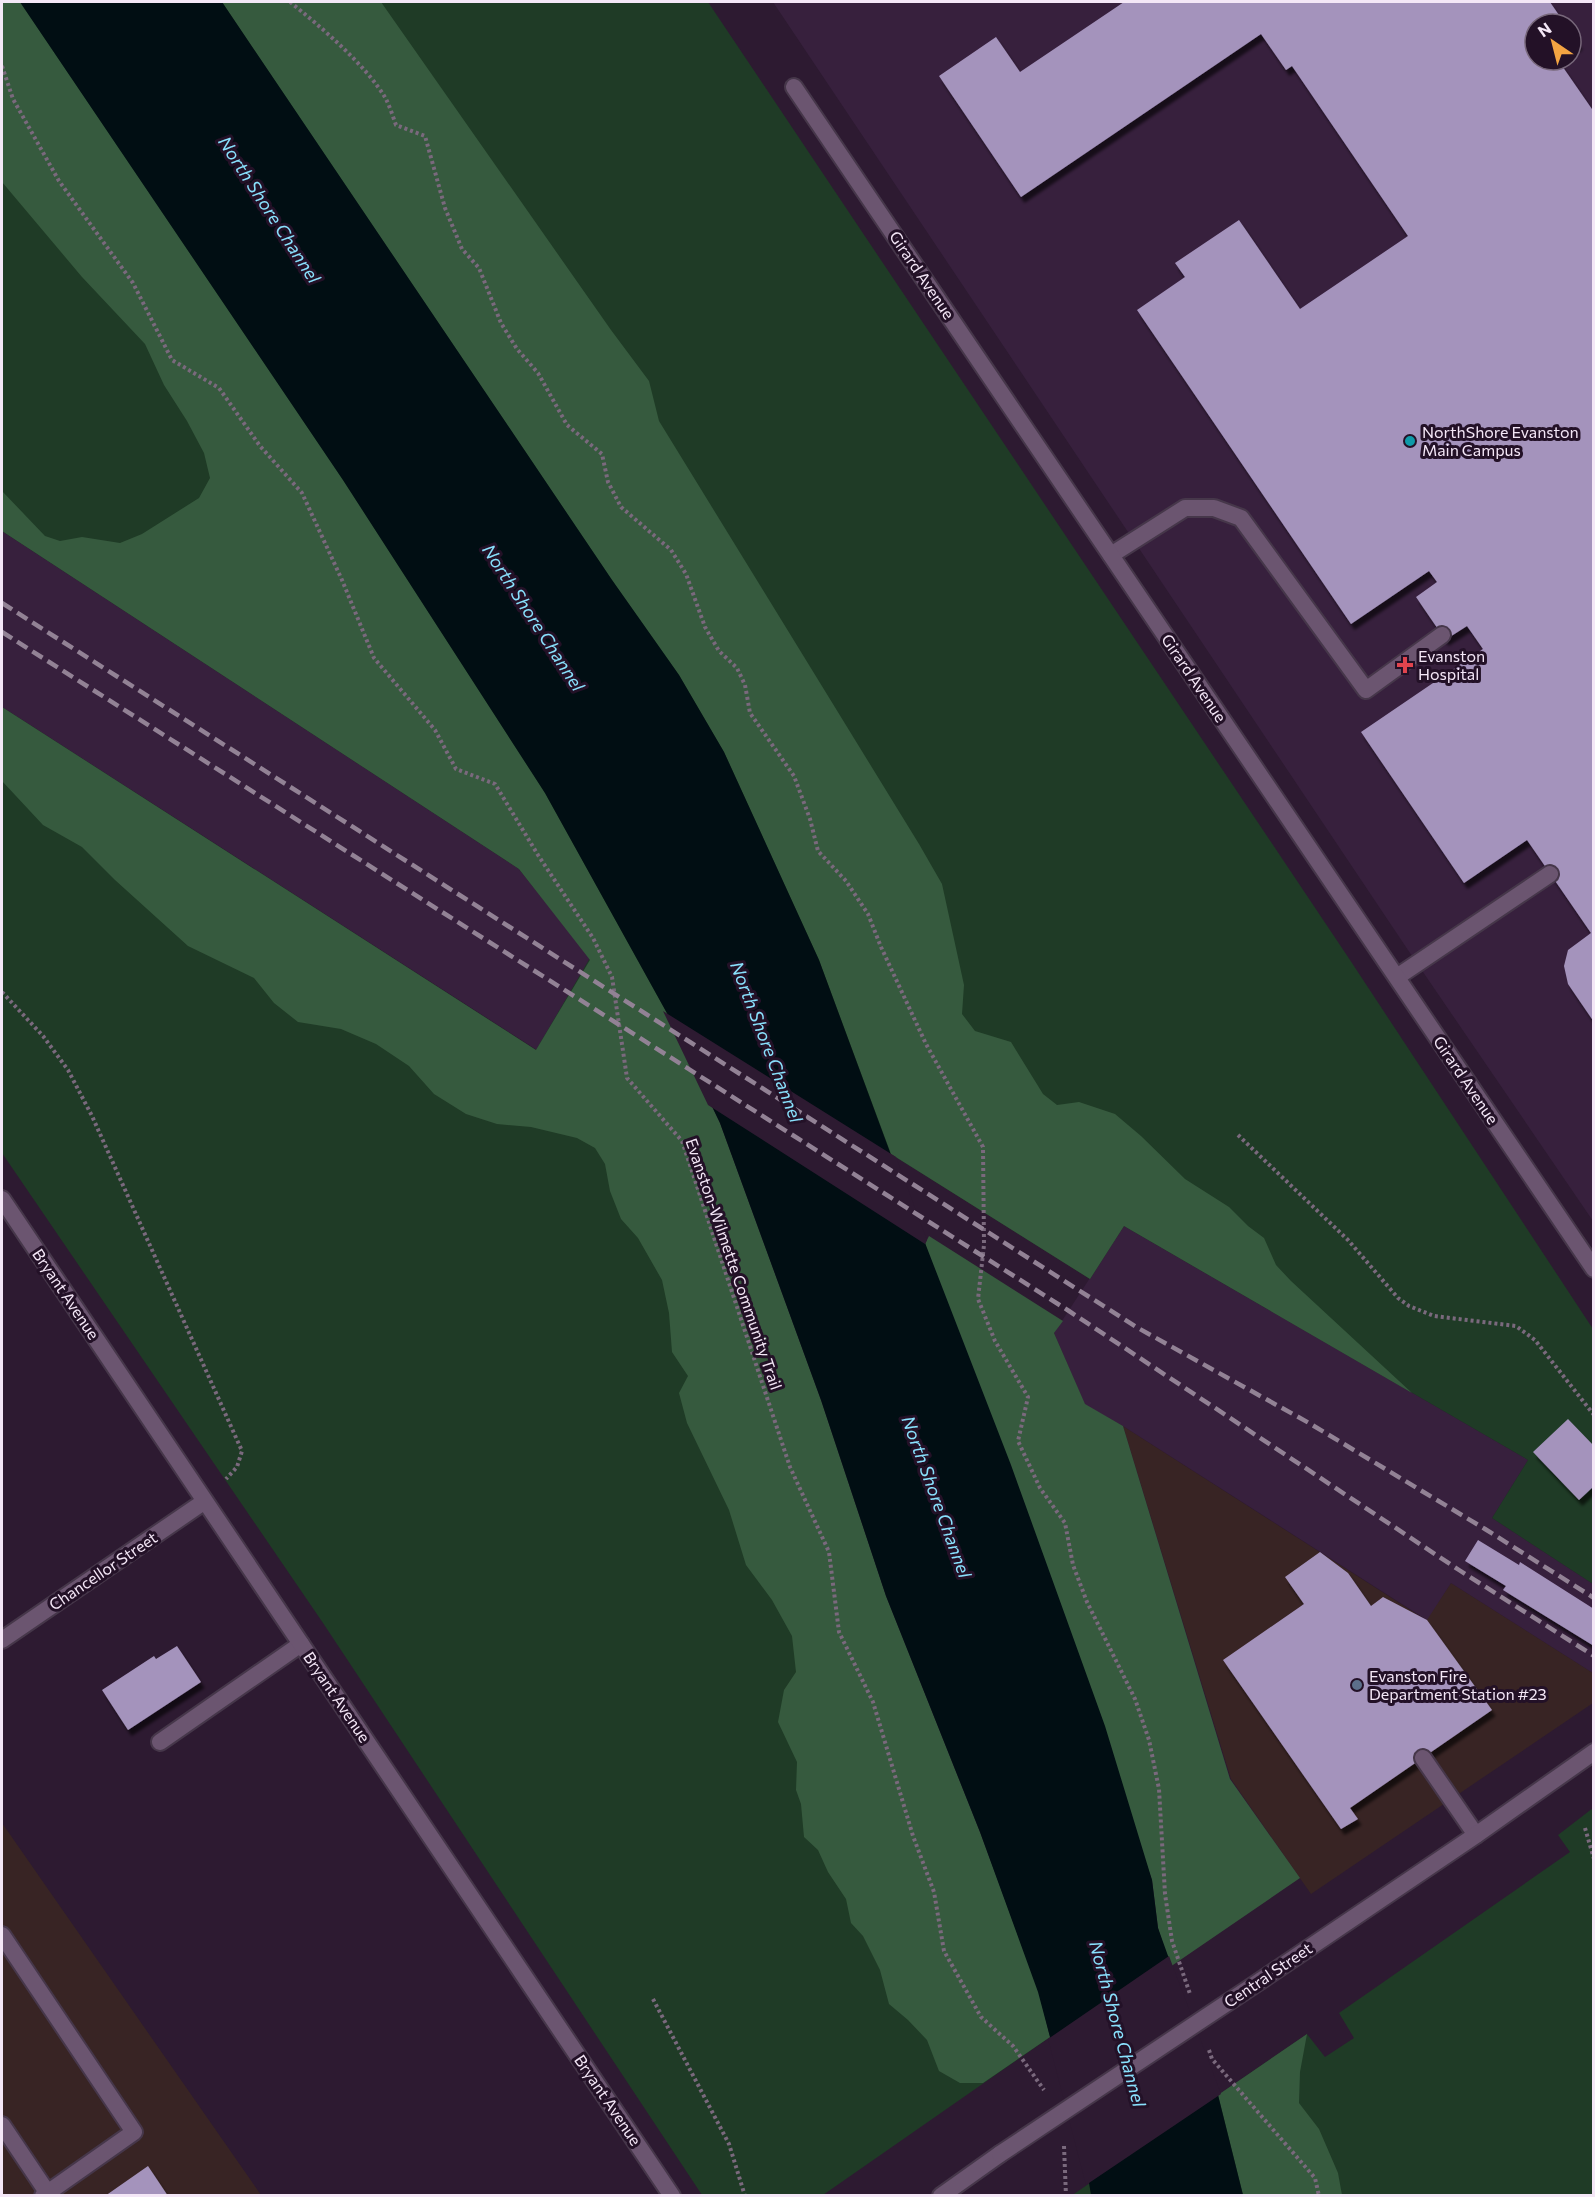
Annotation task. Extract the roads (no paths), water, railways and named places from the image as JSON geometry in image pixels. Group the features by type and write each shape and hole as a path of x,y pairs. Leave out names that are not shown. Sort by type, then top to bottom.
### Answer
{"street":[{"name":"Girard Avenue","path":"794,87 1593,1269"},
{"path":"1111,555 1185,508 1214,508 1241,518 1365,690 1442,636"},
{"path":"1397,977 1550,874"},
{"name":"Bryant Avenue","path":"2,1199 672,2196"},
{"name":"Chancellor Street","path":"2,1640 205,1501"},
{"path":"160,1742 301,1644"},
{"name":"Central Street","path":"941,2196 1000,2154 1476,1835 1593,1752"},
{"path":"1423,1758 1476,1835"},
{"path":"2,1935 134,2132 45,2194 2,2125"}],"water":[{"name":"North Shore Channel","path":"20,2 222,2 612,580 679,675 724,752 819,960 891,1155 1011,1465 1105,1726 1152,1880 1158,1928 1218,2095 1243,2195 1091,2195 1038,1992 980,1832 886,1596 821,1400 720,1123 668,1015 545,793 343,480"}],"railway":[{"path":"2,603 1138,1328 1309,1423 1594,1598"},
{"path":"2,632 1069,1311 1459,1570 1594,1656"}],"place":[{"name":"NorthShore Evanston Main Campus","path":"1410,441"},
{"name":"Evanston Hospital","path":"1405,665"},
{"name":"Evanston Fire Department Station #23","path":"1357,1685"}]}
